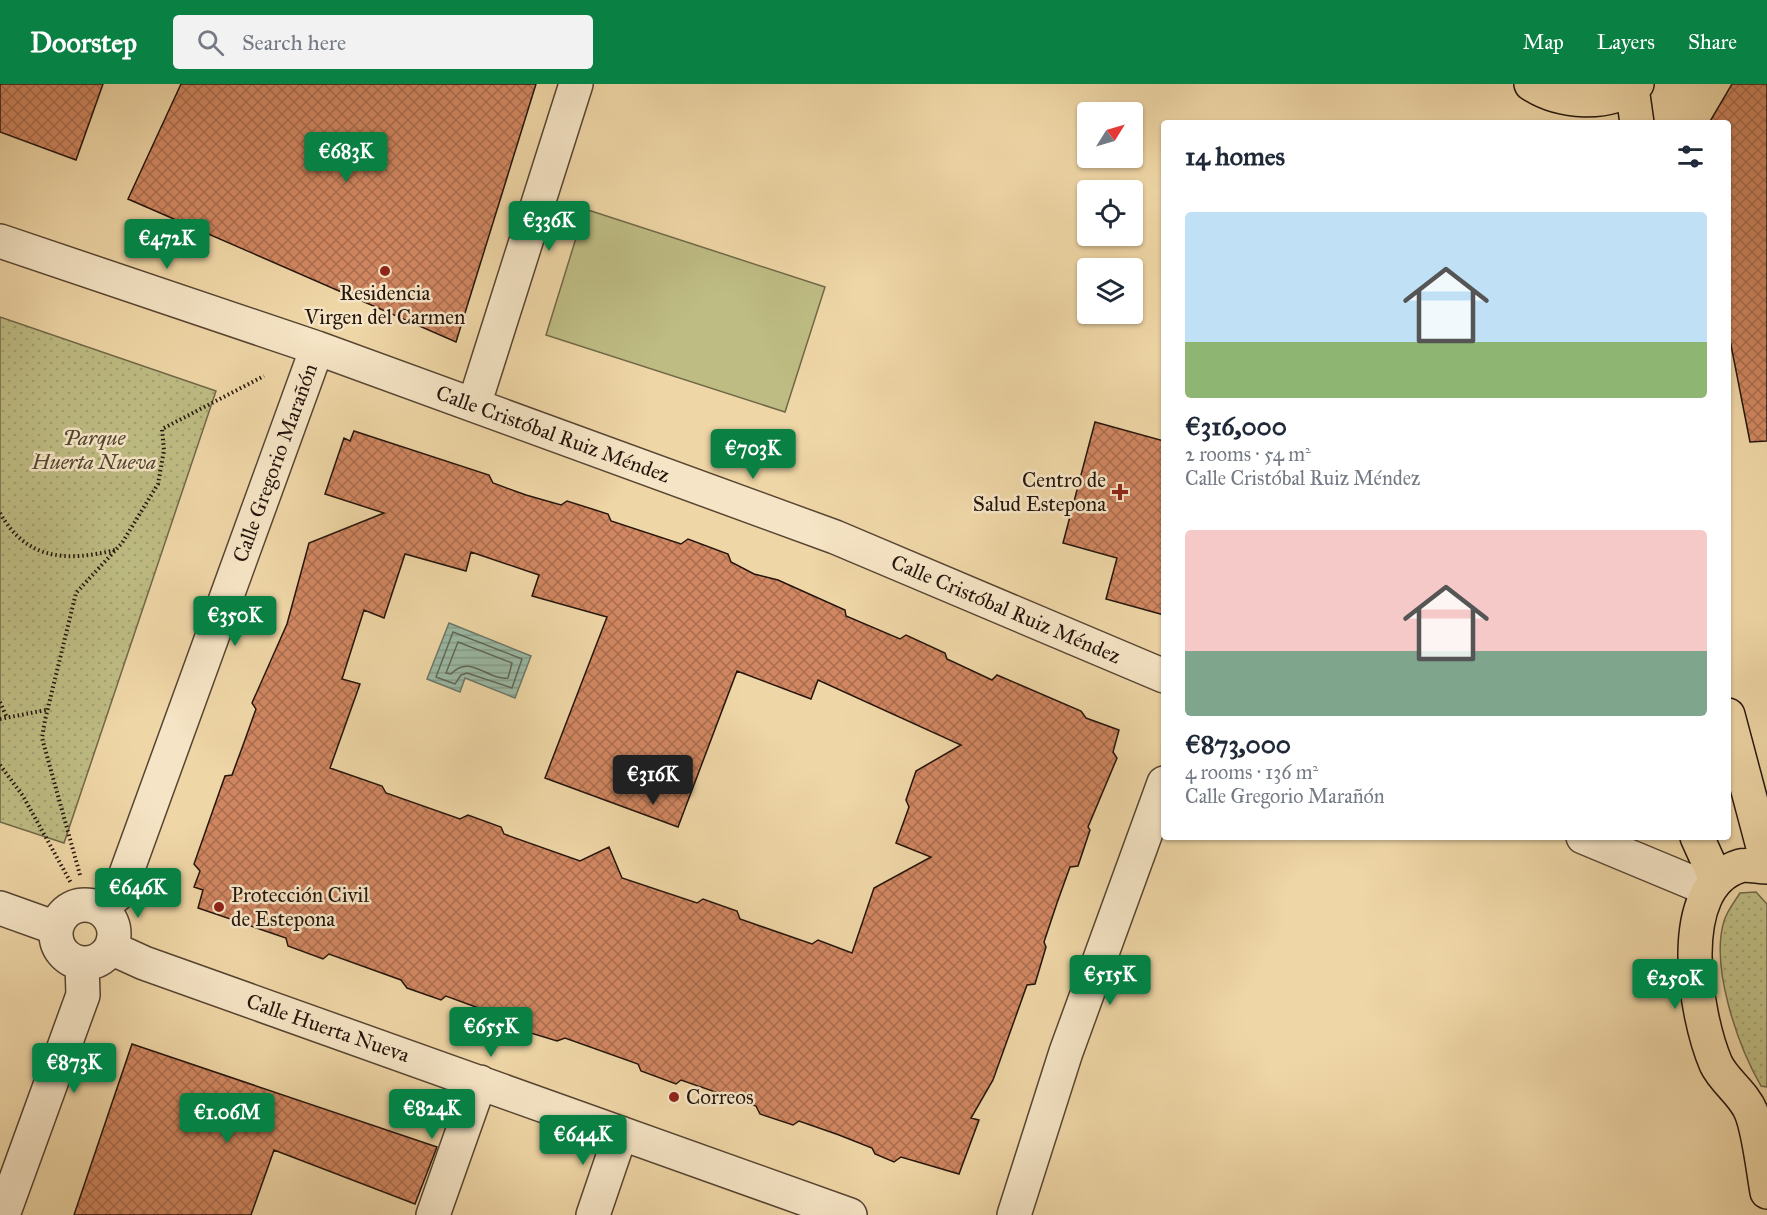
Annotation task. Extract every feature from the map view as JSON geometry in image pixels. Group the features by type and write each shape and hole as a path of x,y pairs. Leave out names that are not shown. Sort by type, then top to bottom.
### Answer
{"main road":[{"path":"1531,84 1572,111 1635,86 1636,120"},
{"path":"1731,725 1767,862"},
{"path":"1698,840 1712,884"},
{"path":"1767,867 1741,866 1712,884 1697,917 1696,960 1701,1012 1717,1065 1759,1115 1767,1192"}],"street":[{"path":"474,405 576,84"},
{"name":"Calle Cristóbal Ruiz Méndez","path":"0,241 317,348 836,537 1161,675"},
{"name":"Calle Gregorio Marañón","path":"91,907 119,892 317,348"},
{"path":"1014,1215 1066,1052 1161,791"},
{"path":"1591,840 1712,884"},
{"path":"91,907 107,915 114,930 111,948 99,960 82,964 72,961 59,947 56,928 66,912 91,907"},
{"path":"0,908 56,928"},
{"name":"Calle Huerta Nueva","path":"111,948 144,963 850,1215"},
{"path":"3,1215 83,995 82,964"},
{"path":"432,1215 480,1082"},
{"path":"593,1215 621,1133"}],"path":[{"path":"91,907 83,888 42,738 76,593 115,550 143,512 158,484 164,450 162,429 317,348"},
{"path":"0,513 9,529 24,543 44,553 85,558 115,550"},
{"path":"0,702 7,718"},
{"path":"0,719 47,710"},
{"path":"0,765 91,907"}],"green space":[{"path":"585,209 825,287 785,412 546,335"},
{"name":"Parque Huerta Nueva","path":"0,317 216,391 64,843 0,822"},
{"path":"1756,892 1767,904 1767,1087 1761,1086 1735,1028 1723,983 1721,961 1721,940 1727,914 1740,893"}],"water":[{"path":"449,623 531,656 515,698 465,678 460,692 427,679"}],"building":[{"path":"0,84 103,84 76,160 0,132"},
{"name":"Residencia Virgen del Carmen","path":"181,84 536,84 456,342 128,199"},
{"path":"1732,84 1767,84 1767,441 1750,442 1731,345 1731,120 1711,120"},
{"name":"Centro de Salud Estepona","path":"1095,422 1161,440 1161,614 1106,599 1117,558 1063,543"},
{"path":"354,431 489,475 493,483 526,495 561,505 567,501 608,514 611,521 681,544 688,539 728,554 731,562 754,574 778,580 845,610 846,616 900,639 906,635 945,653 947,659 992,680 997,675 1081,711 1086,718 1119,730 1113,752 1117,758 1088,827 1090,830 1078,866 1070,867 1044,942 1046,947 1035,984 1027,985 993,1080 971,1118 979,1120 959,1174 901,1157 894,1162 875,1154 872,1148 839,1135 799,1121 793,1125 760,1114 756,1106 681,1080 676,1084 641,1071 638,1064 565,1038 557,1041 524,1031 521,1024 484,1010 446,996 441,1000 407,988 401,980 329,954 323,959 288,946 286,938 198,908 203,890 194,887 200,871 194,864 225,776 232,775 242,748 256,709 252,703 287,624 309,543 384,513 325,494 344,438 350,441","holes":["471,552 539,575 532,596 607,617 545,778 678,827 737,671 811,699 818,680 961,745 916,771 906,800 909,807 896,843 931,857 874,888 852,953 818,940 812,944 740,919 737,911 703,899 697,903 622,878 609,847 580,861 504,834 501,827 468,815 460,819 386,793 382,786 330,768 360,684 342,679 364,610 384,618 405,554 466,571"]},
{"path":"132,1044 437,1147 415,1204 274,1150 251,1215 74,1215"}],"place":[{"name":"Residencia Virgen del Carmen","path":"385,271"},
{"name":"Centro de Salud Estepona","path":"1120,492"},
{"name":"Protección Civil de Estepona","path":"219,907"},
{"name":"Correos","path":"674,1097"}]}
